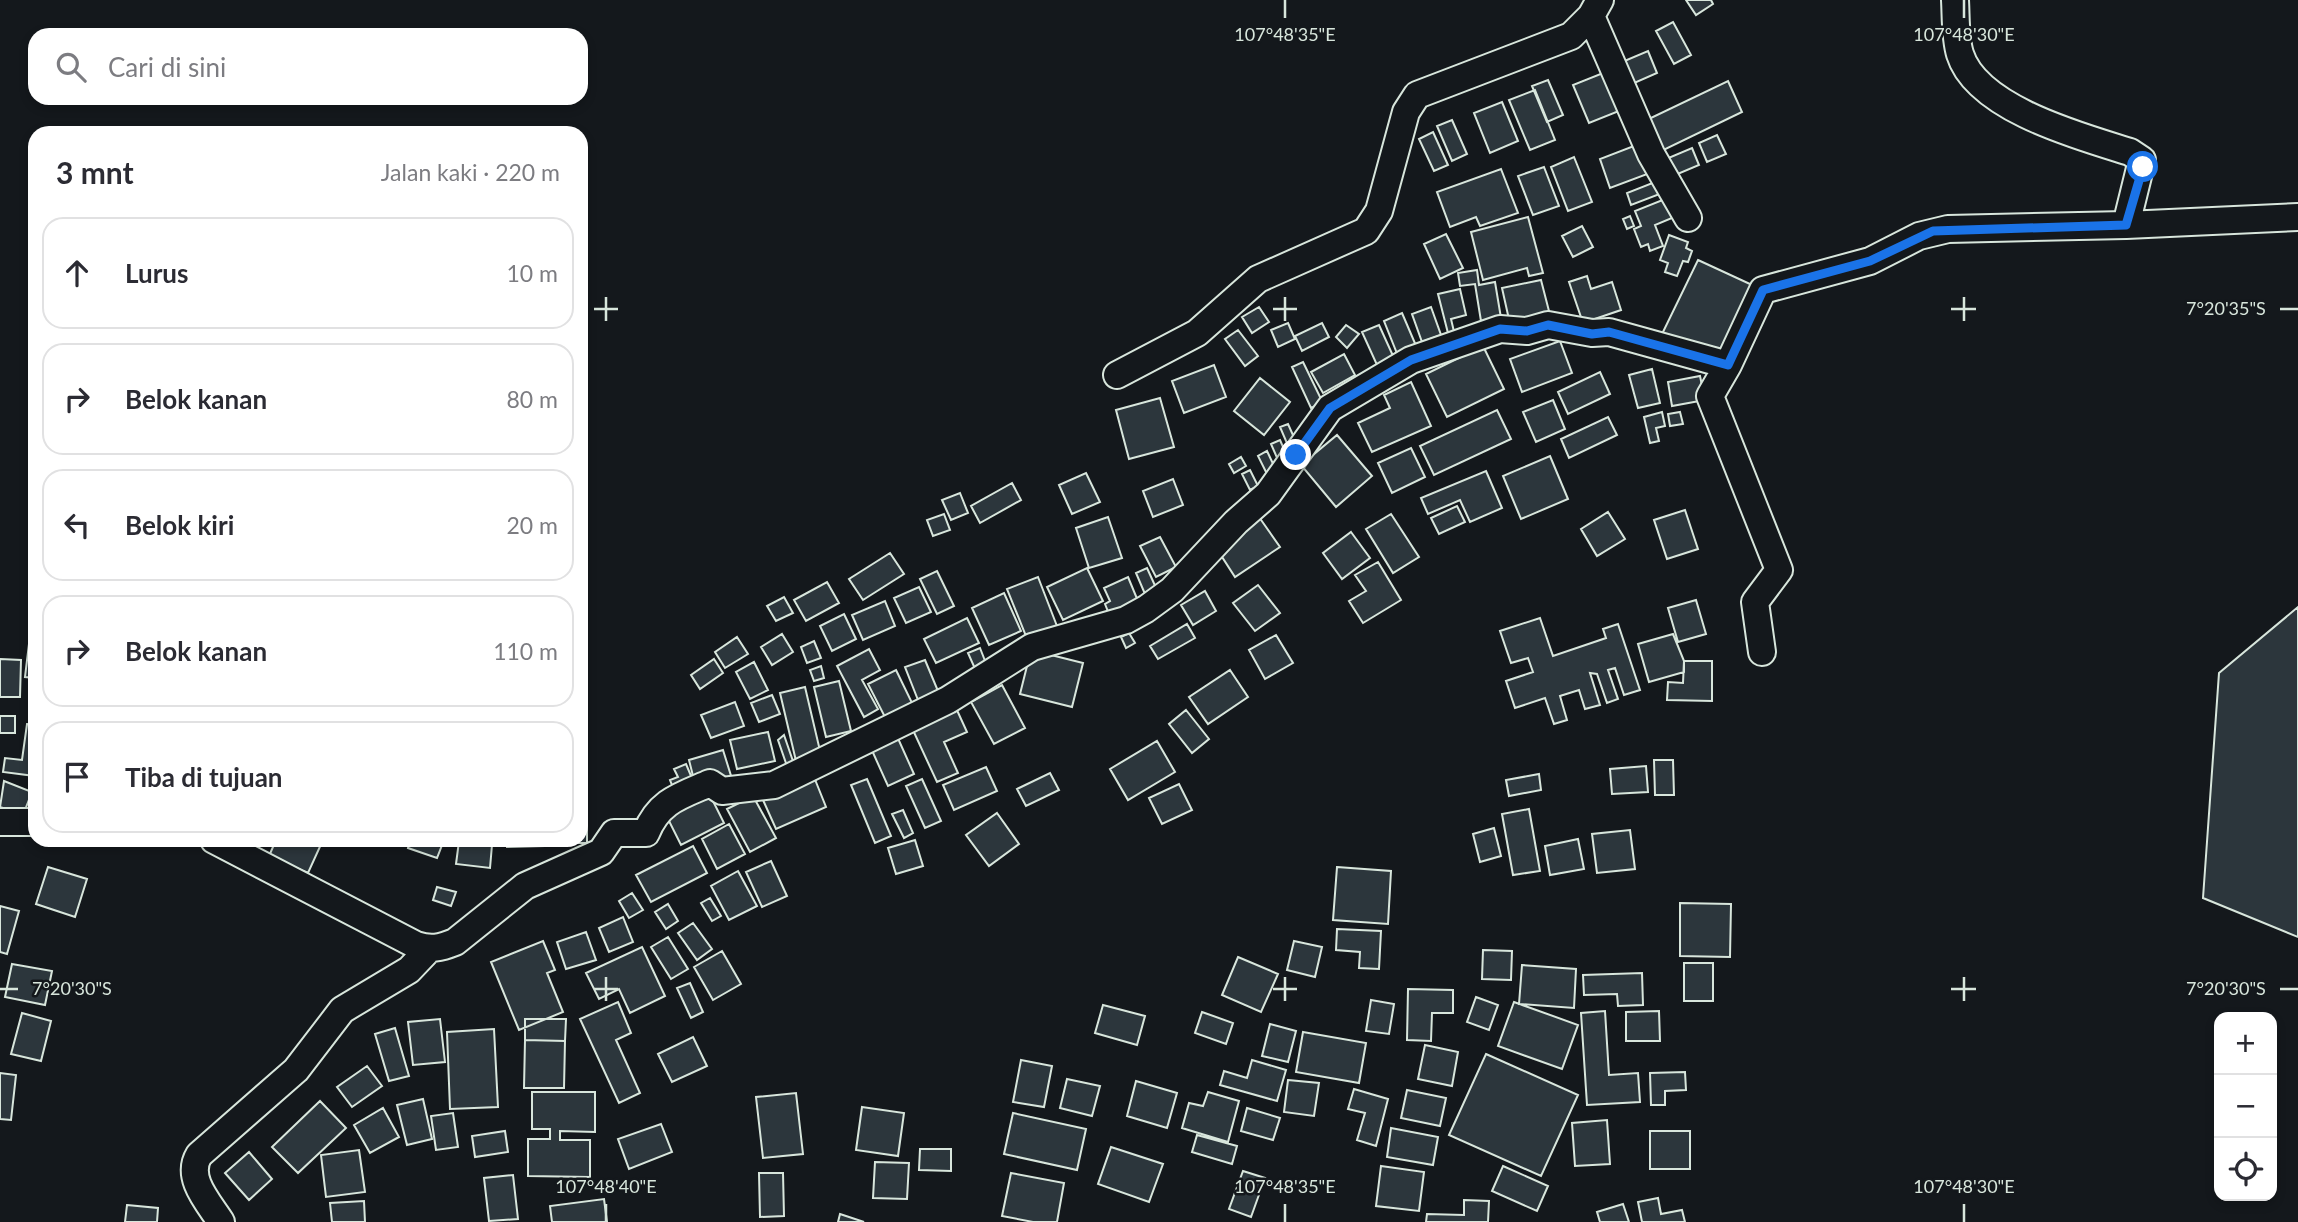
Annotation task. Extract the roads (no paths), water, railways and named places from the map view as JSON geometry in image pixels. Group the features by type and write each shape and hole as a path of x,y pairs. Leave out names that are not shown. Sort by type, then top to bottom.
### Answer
{"street":[{"path":"1955,0 1959,52 1963,63 1978,81 2009,105 2039,122 2130,152 2142,160 2126,225"},
{"path":"1117,375 1197,333 1258,279 1366,231 1379,211 1406,112 1417,95 1558,43 1571,36 1595,8 1651,154 1688,218"},
{"path":"1762,652 1755,602 1779,570 1710,396 1728,365 1763,290 1870,261 1933,231 2298,217"},
{"path":"221,1222 193,1172 199,1155 296,1070 342,1010 409,970 429,949 454,942 525,886 589,860 610,843 614,833 646,833 654,814 674,799 710,783 722,791 774,785 948,700 1032,647 1126,620 1146,609 1172,590 1236,522 1268,494 1330,408 1411,360 1500,329 1527,331 1548,325 1592,334 1609,332 1728,365"},
{"path":"0,822 28,822"},
{"path":"229,847 429,949"}]}
